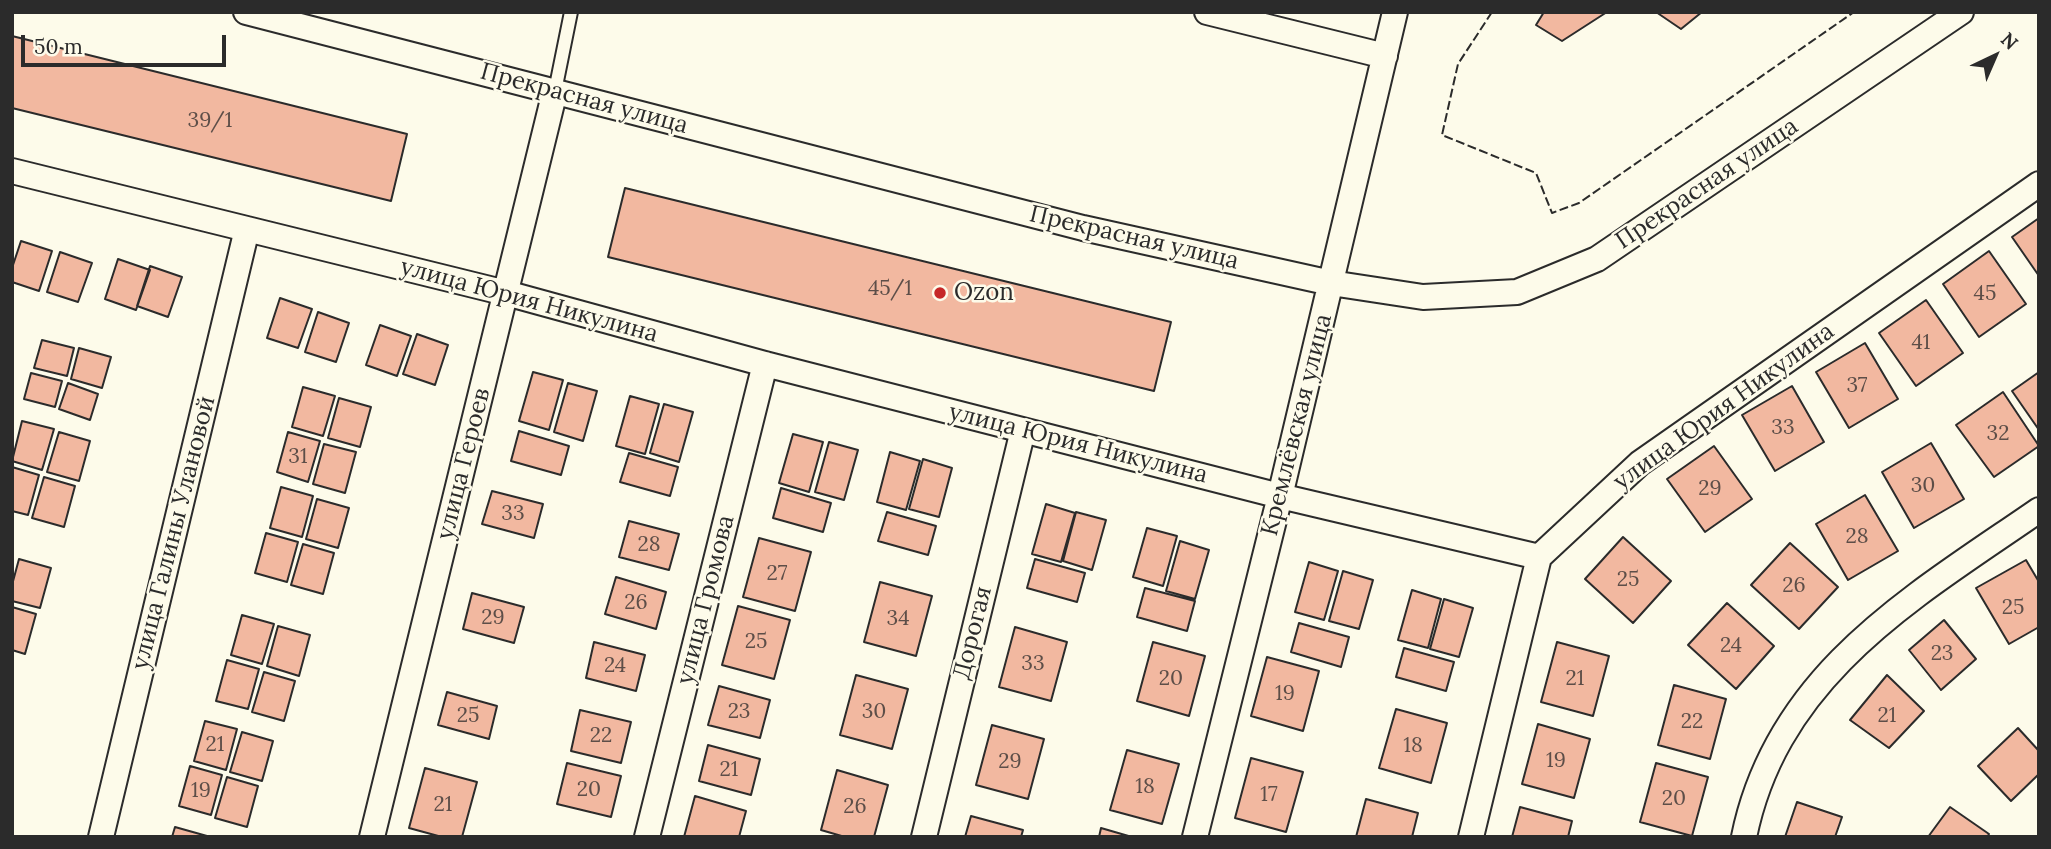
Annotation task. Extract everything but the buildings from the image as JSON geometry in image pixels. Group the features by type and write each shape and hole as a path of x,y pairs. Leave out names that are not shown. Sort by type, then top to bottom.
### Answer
{"street":[{"name":"Прекрасная улица","path":"246,12 1083,228 1331,283 1423,297 1517,292 1597,259 1961,12"},
{"path":"1207,12 1385,56"},
{"name":"Кремлёвская улица","path":"1195,837 1280,496 1395,12"},
{"name":"улица Героев","path":"372,837 555,91"},
{"name":"улица Юрия Никулина","path":"12,171 506,293 765,364 1280,496 1539,557 1640,463 2039,184"},
{"name":"улица Галины Улановой","path":"101,837 247,229"},
{"name":"улица Громова","path":"647,837 765,364"},
{"name":"Дорогая","path":"924,837 1023,430"},
{"path":"1744,837 1749,815 1778,740 1837,661 1906,603 2039,510"},
{"path":"1471,837 1539,557"}],"lane":[{"path":"555,91 571,12"}],"fence":[{"path":"1492,12 1458,64 1442,135 1536,173 1552,213 1579,203 1854,12"}],"place":[{"name":"Ozon","path":"940,293"}]}
